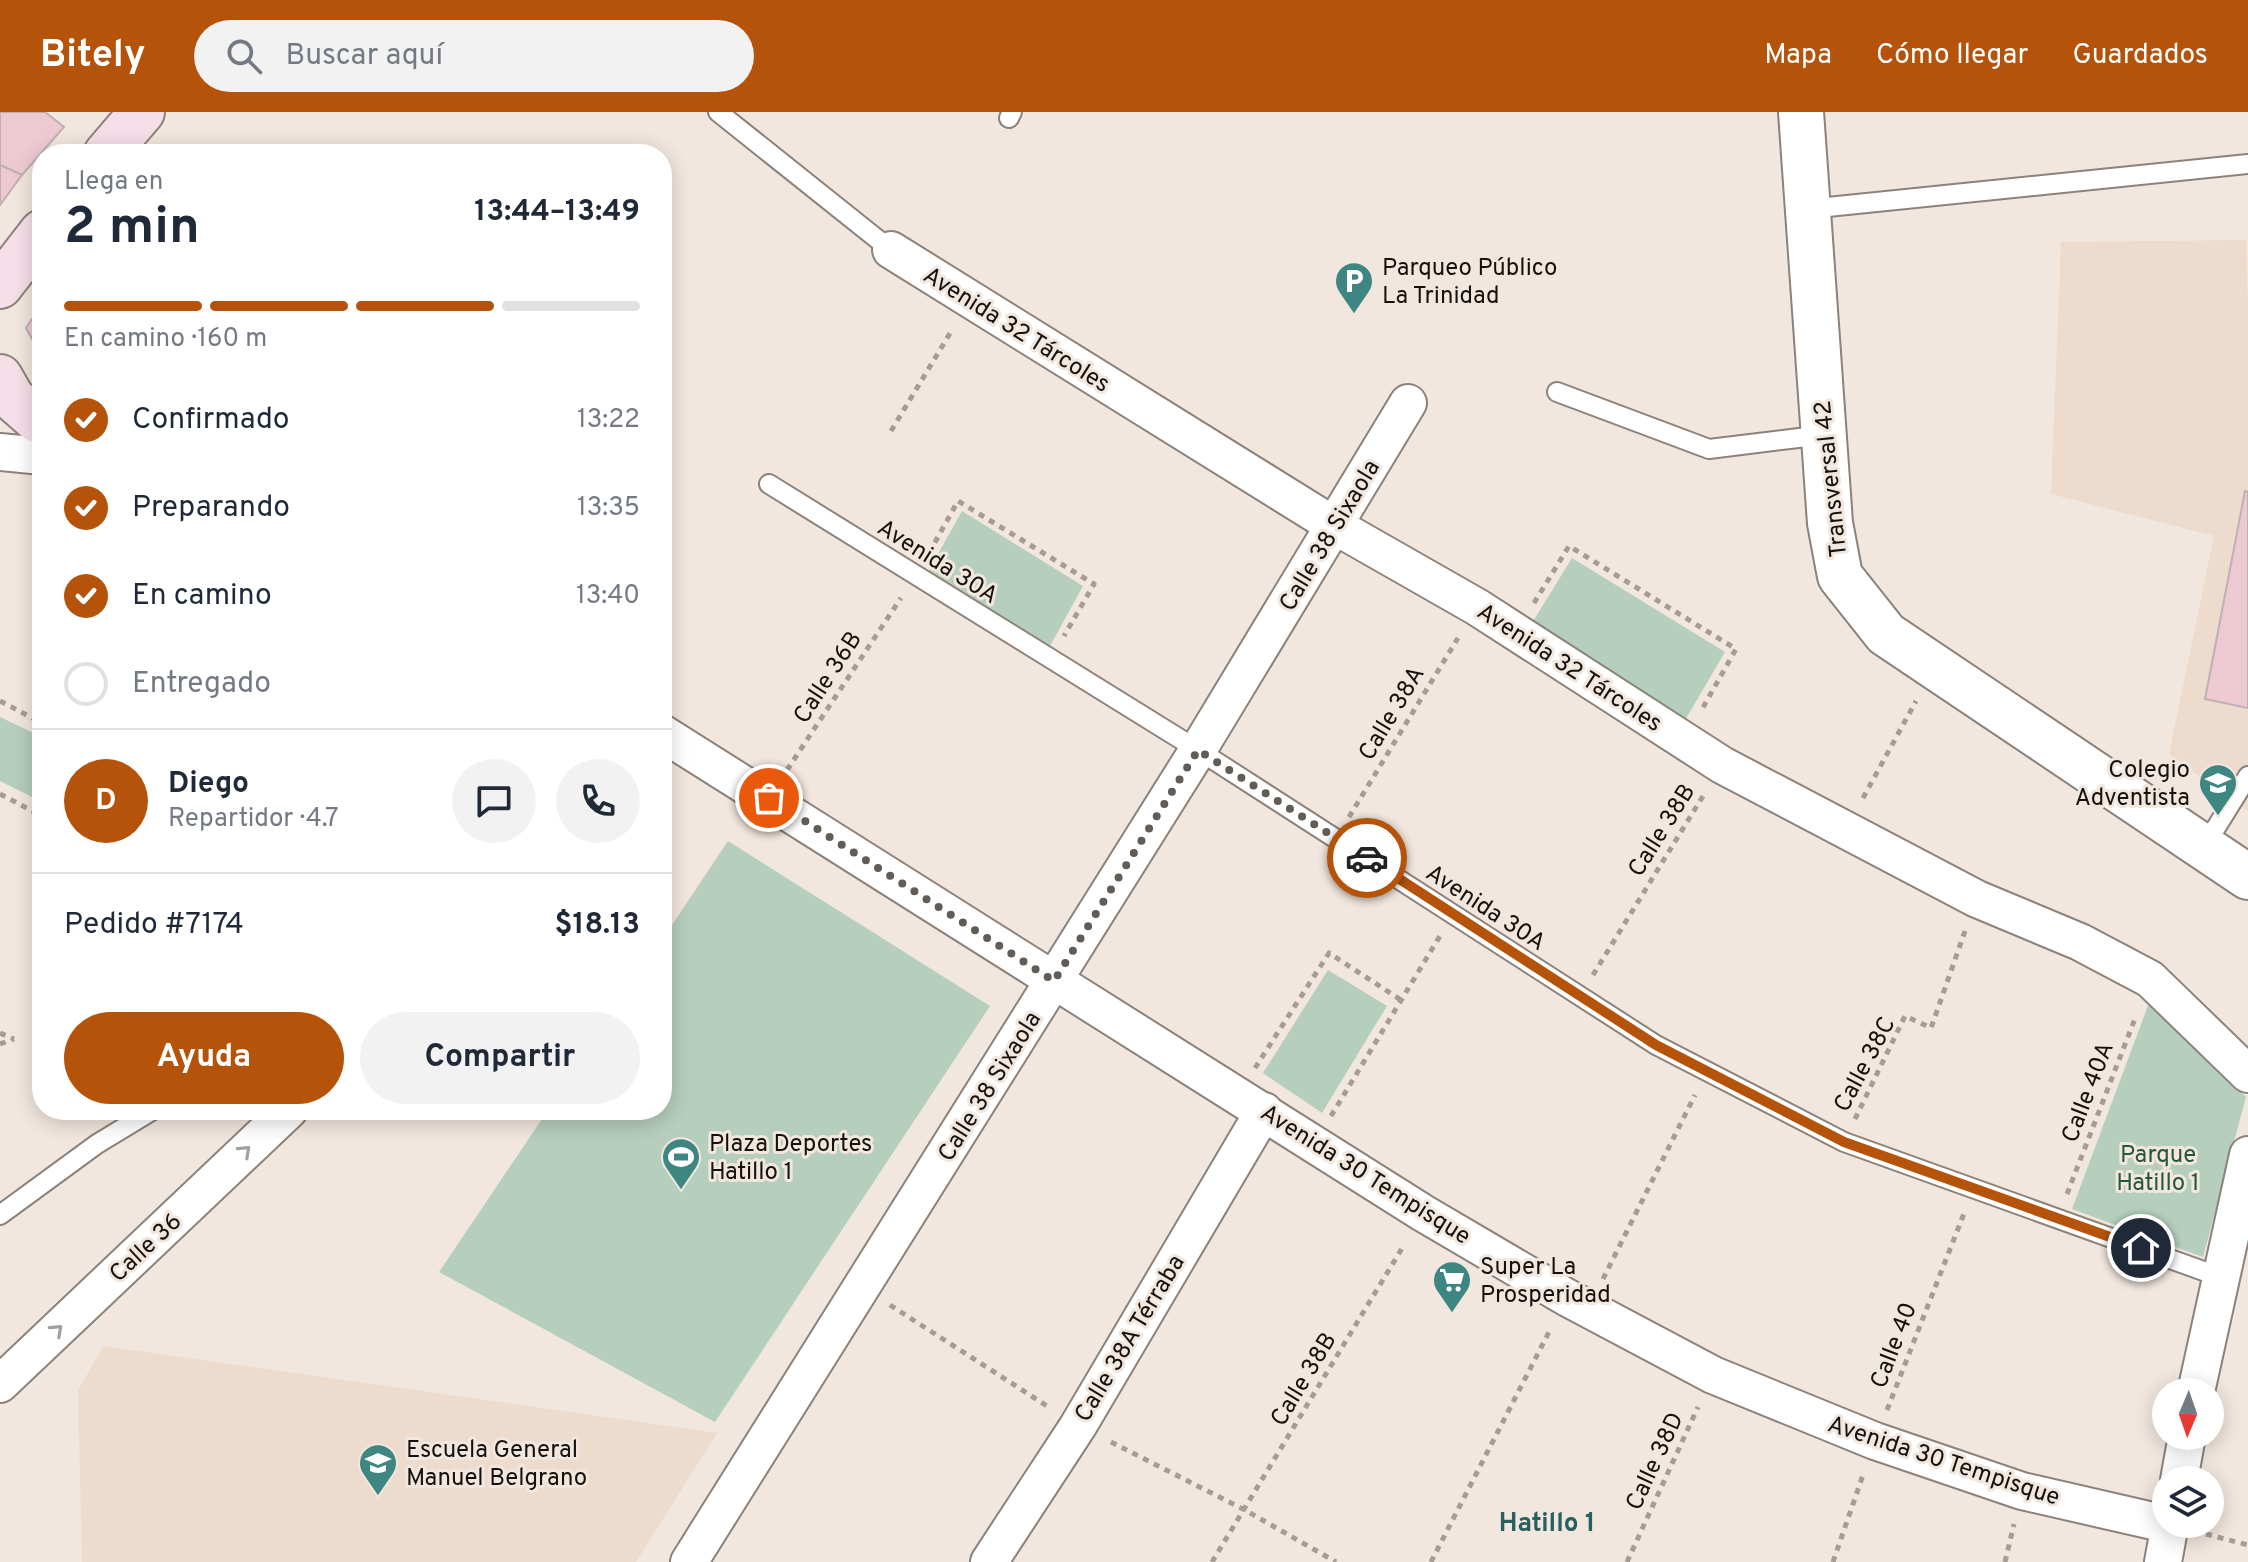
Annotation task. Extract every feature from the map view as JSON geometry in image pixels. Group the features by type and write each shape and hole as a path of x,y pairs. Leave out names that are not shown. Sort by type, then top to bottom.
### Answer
{"main road":[{"path":"115,144 142,112"},
{"path":"3,284 32,245"},
{"path":"0,377 30,426"}],"street":[{"name":"Transversal 42","path":"1801,112 1830,523 1840,576 1886,634 2248,877"},
{"name":"Avenida 32 Tárcoles","path":"891,250 969,302 1335,526 1477,607 1722,765 1977,899 2080,942 2150,979 2248,1074"},
{"name":"Calle 38 Sixaola","path":"689,1562 1198,750 1408,403"},
{"path":"0,452 30,426"},
{"name":"Avenida 30 Tempisque","path":"672,739 1423,1213 1577,1303 1713,1375 1875,1441 2022,1491 2152,1520"},
{"name":"Calle 38A Térraba","path":"989,1562 1078,1426 1251,1102"},
{"name":"Calle 36","path":"0,1384 278,1120"},
{"path":"2199,1378 2248,1155"},
{"path":"2163,1562 2166,1538"}],"lane":[{"path":"718,112 891,250"},
{"path":"1808,209 2248,164"},
{"path":"1557,392 1709,449 1824,435"},
{"name":"Avenida 30A","path":"769,484 1198,750 1656,1045 1844,1142 2223,1278"},
{"path":"2204,847 2248,776"},
{"path":"0,1215 97,1144 137,1120"}],"path":[{"path":"891,431 969,302"},
{"name":"Calle 36B","path":"769,798 916,576 958,501 1094,584 1051,659"},
{"path":"1516,632 1569,546 1736,649 1684,740"},
{"name":"Calle 38A","path":"1336,838 1477,607"},
{"path":"1845,830 1935,667"},
{"path":"0,701 32,718"},
{"name":"Calle 38B","path":"1580,996 1722,765"},
{"path":"0,794 32,811"},
{"name":"Calle 38C","path":"1844,1142 1905,1016 1931,1028 1977,899"},
{"path":"1314,1144 1453,914"},
{"path":"1251,1102 1329,953 1401,1000"},
{"name":"Calle 40A","path":"2058,1217 2150,979"},
{"path":"0,1033 14,1039 0,1044"},
{"path":"1431,1562 1707,1071"},
{"name":"Calle 40","path":"1833,1562 1875,1441 1974,1187"},
{"name":"Calle 38B","path":"1212,1562 1423,1213"},
{"name":"Calle 38D","path":"1627,1562 1713,1375"},
{"path":"2221,1538 2248,1545"}],"shaded area":[{"path":"2246,240 2248,811 2169,754 2214,536 2051,494 2061,242"},
{"name":"Escuela General Manuel Belgrano","path":"104,1346 717,1433 636,1562 82,1562 78,1390"}],"green space":[{"path":"962,511 1083,586 1050,646 929,570"},
{"path":"1572,558 1725,652 1684,722 1532,623"},
{"path":"0,717 32,732 32,797 0,781"},
{"name":"Plaza Deportes Hatillo 1","path":"728,841 990,1006 715,1422 439,1272 541,1120 672,1120 672,925"},
{"path":"1328,970 1387,1006 1322,1113 1263,1073"},
{"name":"Parque Hatillo 1","path":"2152,995 2246,1097 2203,1257 2072,1209"}],"building":[{"path":"0,112 45,112 64,127 49,144 32,144 32,164 22,175 0,165"},
{"path":"0,165 22,175 0,205"},
{"path":"32,319 32,339 26,328"},
{"path":"2245,491 2248,492 2248,708 2205,699"}],"way so far":[{"path":"769,798 1054,981 1198,750 1367,858"}],"place":[{"name":"Parqueo Público La Trinidad","path":"1354,315"},
{"name":"Colegio Adventista","path":"2218,817"},
{"name":"Plaza Deportes Hatillo 1","path":"681,1191"},
{"name":"Super La Prosperidad","path":"1452,1314"},
{"name":"Escuela General Manuel Belgrano","path":"378,1497"}],"district":[{"name":"Hatillo 1","path":"1547,1522"}],"route":[{"path":"1367,858 1656,1045 1844,1142 2141,1248"}]}
